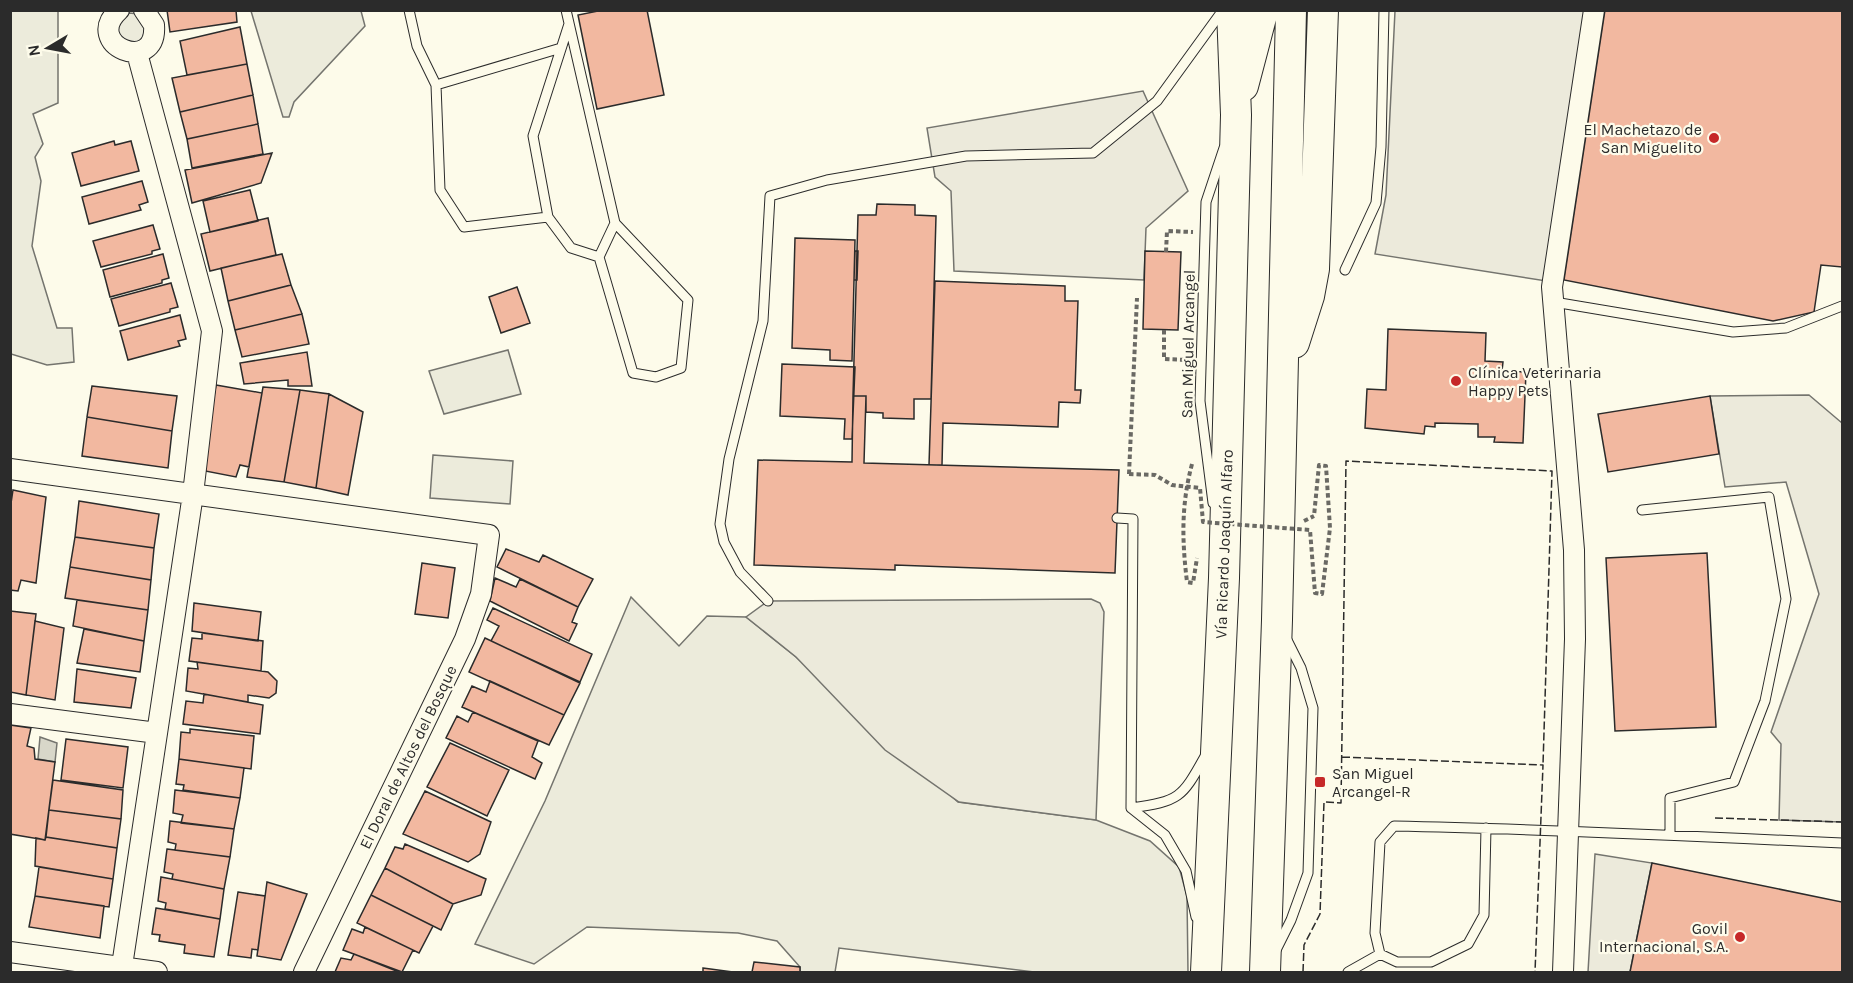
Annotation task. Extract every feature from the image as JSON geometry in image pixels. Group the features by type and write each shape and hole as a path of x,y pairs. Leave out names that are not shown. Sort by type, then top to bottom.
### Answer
{"main road":[{"path":"1232,10 1236,115"},
{"path":"1236,115 1263,10"},
{"path":"1265,972 1277,620 1291,10"},
{"path":"1283,378 1309,296 1314,269 1323,10"},
{"name":"Vía Ricardo Joaquín Alfaro","path":"1206,968 1224,578 1236,115"}],"street":[{"path":"119,10 110,23 111,38 121,50 137,52 149,45 155,32 152,18 144,10"},
{"path":"1563,972 1575,639 1574,550 1552,287 1594,10"},
{"path":"122,966 193,494 212,332 137,52"},
{"path":"10,469 193,494"},
{"name":"El Doral de Altos del Bosque","path":"193,494 489,535 481,594 465,639 304,972"},
{"path":"10,714 157,733"},
{"path":"10,952 157,972"}],"lane":[{"path":"409,10 417,46 436,85 440,190 464,227 548,217"},
{"path":"566,10 615,223 688,300 681,368 656,377 633,373 599,257 615,223"},
{"path":"768,601 740,572 724,542 720,524 729,459 763,321 770,196 827,180 966,156 1093,153 1157,101 1223,10"},
{"path":"1345,270 1376,202 1381,147 1384,10"},
{"path":"570,22 532,136 548,217 571,248 599,257"},
{"path":"436,85 561,48"},
{"name":"San Miguel Arcangel","path":"1224,578 1200,419 1206,202 1236,115"},
{"path":"1554,302 1733,332 1786,328 1842,306"},
{"path":"1642,510 1769,497 1786,599 1765,700 1734,782 1670,798 1670,834"},
{"path":"1117,518 1133,519 1131,808"},
{"path":"1265,972 1291,920 1308,873 1313,708 1301,668 1277,620"},
{"path":"1131,808 1167,803 1184,792 1215,738"},
{"path":"1131,808 1166,835 1186,871 1206,968"},
{"path":"1380,954 1375,933 1380,842 1394,826 1670,834 1842,843"},
{"path":"1380,954 1397,962 1431,962 1468,944 1484,915 1486,828"},
{"path":"1348,972 1380,954"}],"path":[{"path":"1166,252 1167,231 1206,232"},
{"path":"1137,298 1129,474 1155,475 1172,485 1200,488 1203,522 1201,532"},
{"path":"1164,330 1164,359 1202,360"},
{"path":"1192,462 1184,493 1182,522 1186,582 1193,583 1198,552"},
{"path":"1203,522 1310,530 1315,593 1322,594 1330,528 1326,466 1319,465 1314,516"}],"shaded area":[{"path":"10,11 58,11 58,103 33,114 43,144 35,157 41,181 32,246 57,328 72,328 74,362 47,365 11,354"},
{"path":"251,11 361,11 365,26 294,102 289,117 283,117"},
{"path":"1395,11 1602,11 1559,283 1375,254 1386,195"},
{"path":"129,13 139,14 146,22 142,43 120,42 116,22"},
{"path":"1143,91 1188,191 1146,228 1144,280 954,271 951,191 935,177 927,128"},
{"path":"508,350 521,394 444,414 429,371"},
{"path":"1809,395 1842,423 1842,822 1779,820 1781,744 1771,732 1819,594 1786,482 1725,487 1710,396"},
{"path":"433,455 513,461 510,504 430,498"},
{"path":"631,597 679,646 707,616 746,617 796,657 958,802 1096,820 1150,841 1179,867 1187,896 1188,972 1034,972 839,948 835,972 800,972 800,967 777,941 738,933 587,927 534,964 475,944 545,801"},
{"path":"1091,599 1100,603 1104,612 1096,820 959,802 885,750 796,657 746,617 768,601"},
{"path":"40,737 57,743 55,762 38,759"},
{"path":"1595,854 1652,863 1630,972 1588,972"}],"building":[{"path":"167,10 236,10 237,22 170,32"},
{"path":"603,10 647,10 664,95 597,109 578,15"},
{"name":"El Machetazo de San Miguelito","path":"1605,10 1842,10 1842,267 1821,265 1814,312 1773,321 1564,280"},
{"path":"240,27 247,64 187,75 180,41"},
{"path":"247,64 253,95 180,112 172,78"},
{"path":"253,95 258,124 187,139 180,112"},
{"path":"258,124 263,154 192,168 187,139"},
{"path":"114,141 115,145 131,141 139,171 81,186 72,153"},
{"path":"272,153 261,183 192,203 185,170"},
{"path":"142,181 148,202 139,205 141,210 89,224 82,197"},
{"path":"250,190 258,221 210,232 203,201"},
{"path":"877,204 915,205 915,215 936,216 931,399 914,399 914,419 883,418 883,413 866,412 866,396 853,396 858,215 876,215"},
{"path":"268,218 276,255 210,271 201,234"},
{"path":"153,225 160,249 152,251 152,254 101,267 93,241"},
{"path":"795,238 855,240 852,361 830,360 830,350 792,348"},
{"path":"855,251 858,251 857,280 854,280"},
{"path":"1145,251 1181,252 1178,330 1143,329"},
{"path":"163,254 169,278 162,280 162,283 110,297 103,270"},
{"path":"282,254 291,285 228,301 221,268"},
{"path":"935,281 1065,286 1065,301 1078,301 1075,390 1081,390 1080,403 1059,402 1058,427 943,423 942,465 929,465"},
{"path":"171,283 178,307 170,309 170,312 119,326 111,299"},
{"path":"291,285 302,314 235,330 228,301"},
{"path":"517,287 530,323 501,333 489,297"},
{"path":"302,314 309,344 242,357 235,330"},
{"path":"180,315 186,339 178,341 180,346 128,360 120,331"},
{"name":"Clínica Veterinaria Happy Pets","path":"1388,329 1486,333 1485,361 1503,362 1502,371 1526,372 1523,443 1494,442 1495,437 1478,437 1478,424 1435,423 1435,427 1425,426 1424,434 1365,428 1367,389 1386,390"},
{"path":"307,352 312,386 288,386 288,380 244,384 240,363"},
{"path":"782,364 855,367 852,439 844,439 845,419 780,416"},
{"path":"216,385 262,393 249,467 240,465 236,477 200,470"},
{"path":"92,386 177,396 172,431 87,417"},
{"path":"263,387 300,390 284,482 247,477"},
{"path":"300,390 329,394 316,488 284,482"},
{"path":"329,394 363,412 348,495 316,488"},
{"path":"853,396 866,396 864,463 1119,470 1115,573 895,565 895,570 754,565 758,460 852,462"},
{"path":"1710,396 1719,454 1608,472 1598,414"},
{"path":"87,417 172,431 168,468 82,456"},
{"path":"13,490 46,497 36,583 21,580 18,591 10,590 10,510"},
{"path":"79,501 159,514 154,548 75,537"},
{"path":"75,537 154,548 151,580 70,567"},
{"path":"506,549 539,562 543,555 593,579 578,607 497,567"},
{"path":"1707,553 1716,727 1615,731 1606,558"},
{"path":"422,563 455,568 448,618 415,614"},
{"path":"70,567 151,580 148,610 65,598"},
{"path":"495,578 516,587 520,579 578,607 572,622 577,624 569,641 490,601"},
{"path":"77,600 148,610 144,641 73,626"},
{"path":"194,603 261,612 258,641 192,631"},
{"path":"493,608 592,654 580,682 491,641 499,626 487,620"},
{"path":"10,611 36,614 26,695 10,692"},
{"path":"35,621 64,628 55,700 26,695"},
{"path":"84,629 144,641 140,672 77,663"},
{"path":"202,633 263,641 261,671 189,661 192,638 202,639"},
{"path":"485,638 580,683 564,715 469,672"},
{"path":"197,662 268,672 277,681 276,693 269,698 248,695 248,702 186,691 188,668 198,669"},
{"path":"77,669 136,678 131,708 74,702"},
{"path":"490,681 564,715 549,745 462,707 472,686 486,692"},
{"path":"204,694 263,705 260,734 183,724 186,701 203,703"},
{"path":"473,712 538,741 532,757 542,763 535,779 446,738 457,716 468,722"},
{"path":"10,725 31,728 27,746 34,748 35,759 55,762 45,840 10,834"},
{"path":"190,729 254,736 251,769 179,759 181,732 190,733"},
{"path":"66,739 128,747 123,788 61,780"},
{"path":"450,743 509,770 487,816 427,787"},
{"path":"179,759 244,768 240,798 183,790 184,785 176,784"},
{"path":"53,780 123,790 121,819 49,810"},
{"path":"175,790 240,798 234,829 181,823 183,815 173,813"},
{"path":"425,791 491,822 480,854 468,862 403,834"},
{"path":"49,810 121,819 117,848 46,837"},
{"path":"170,821 234,829 230,857 175,850 176,844 168,842"},
{"path":"46,837 117,848 113,879 35,866 36,838 45,840"},
{"path":"405,844 486,879 481,895 453,904 385,868 395,847 403,849"},
{"path":"167,849 230,857 224,889 172,879 173,874 164,872"},
{"name":"Govil Internacional, S.A.","path":"1652,863 1842,902 1842,972 1630,972"},
{"path":"39,867 113,879 109,907 35,896"},
{"path":"385,868 453,904 441,930 371,895"},
{"path":"161,877 224,889 220,919 165,909 166,903 158,901"},
{"path":"267,882 307,894 281,960 257,956"},
{"path":"238,892 265,896 258,950 252,949 251,958 228,955"},
{"path":"371,895 433,926 419,953 357,923"},
{"path":"35,896 104,906 100,938 29,927"},
{"path":"156,908 220,919 214,957 184,953 185,945 159,941 160,935 152,934"},
{"path":"365,927 413,950 402,972 343,950 352,929 363,933"},
{"path":"354,954 399,972 335,972 341,958 351,960"},
{"path":"754,962 800,967 800,972 752,972"},
{"path":"703,968 733,972 703,972"}],"fence":[{"path":"1303,972 1304,945 1320,914 1324,802 1341,803 1346,461 1552,471 1543,765"},
{"path":"1342,757 1543,765 1535,972"},
{"path":"1715,818 1842,822"}],"place":[{"name":"El Machetazo de San Miguelito","path":"1714,138"},
{"name":"Clínica Veterinaria Happy Pets","path":"1456,381"},
{"name":"San Miguel Arcangel-R","path":"1320,782"},
{"name":"Govil Internacional, S.A.","path":"1740,937"}]}
